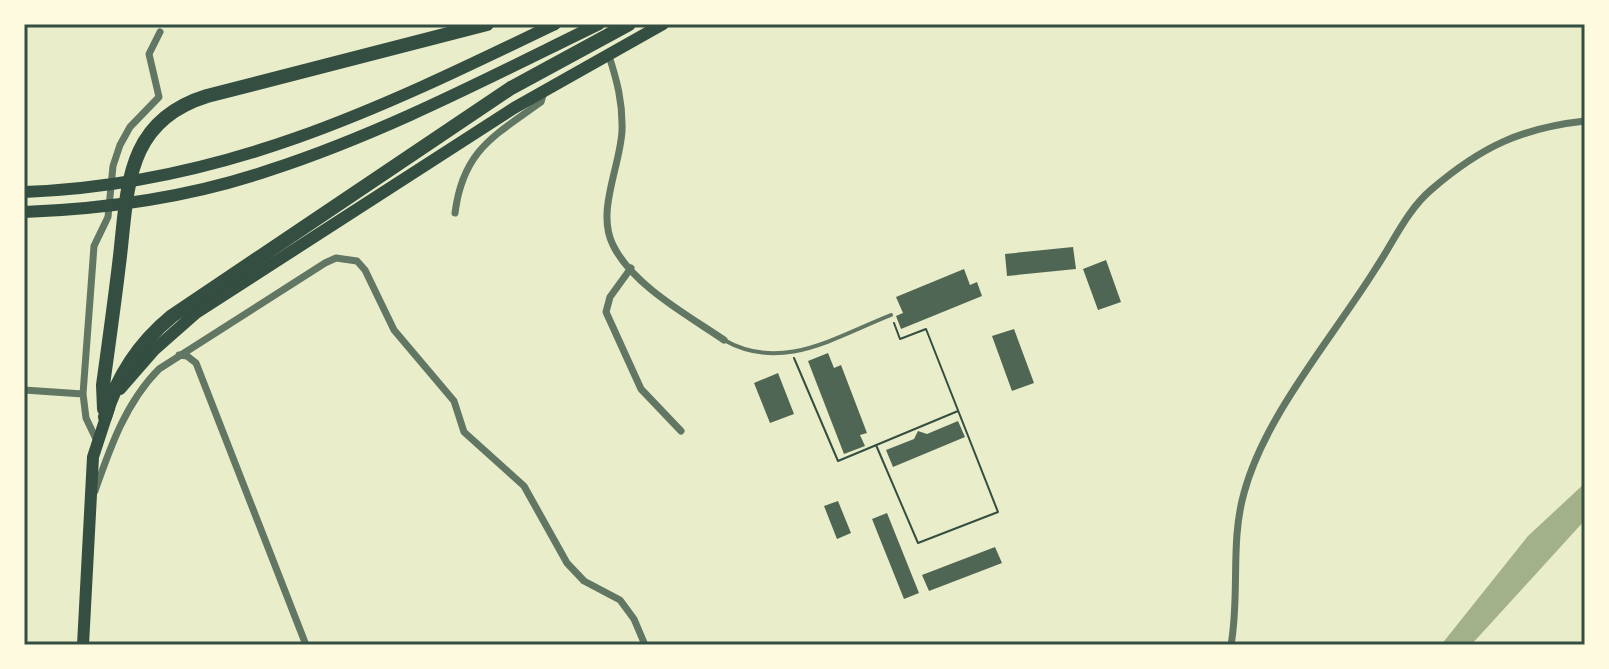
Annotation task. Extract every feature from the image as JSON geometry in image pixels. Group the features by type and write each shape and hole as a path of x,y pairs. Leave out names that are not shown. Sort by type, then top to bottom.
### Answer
{"highway":[{"path":"105,417 103,385 126,189 134,160 153,128 182,106 207,96 487,24"},
{"path":"24,192 81,188 182,173 232,161 306,136 555,24"},
{"path":"24,212 82,209 182,193 248,177 327,149 599,24"},
{"path":"83,645 89,506 97,441 132,357 172,316 511,88 629,24"},
{"path":"105,417 141,363 196,313 545,90 663,24"}],"street":[{"path":"97,441 86,418 83,394 94,246 108,217 113,166 120,145 130,127 159,97 149,54 160,32"},
{"path":"608,53 620,89 622,116 607,225 616,252 658,295 724,340"},
{"path":"455,213 460,186 473,155 486,141 541,102 545,90"},
{"path":"1231,645 1241,506 1255,461 1327,338 1404,222 1434,187 1499,141 1525,131 1585,121"},
{"path":"89,506 111,446 141,389 159,369 325,263 336,258 357,261 365,270 394,330 454,401 464,432 524,486 567,563 584,581 626,605 645,645"},
{"path":"631,268 610,297 606,312 641,389 681,431"},
{"path":"179,355 196,363 306,645"},
{"path":"24,390 83,394"}],"lane":[{"path":"724,340 761,355 792,354 891,315"}],"path":[{"path":"876,445 918,543 998,512 926,329 900,339 891,315"},
{"path":"792,354 838,461 959,411"}],"shaded area":[{"path":"1585,483 1585,520 1471,645 1441,645 1528,536"}],"building":[{"path":"1073,247 1076,269 1007,276 1005,254"},
{"path":"1106,260 1121,302 1098,310 1083,269"},
{"path":"964,269 970,285 977,282 982,296 901,329 896,316 903,313 896,297"},
{"path":"1014,329 1034,383 1012,391 992,336"},
{"path":"828,353 834,368 841,365 867,433 860,435 865,446 844,454 808,361"},
{"path":"778,373 794,414 770,423 754,383"},
{"path":"958,421 965,437 893,467 886,450 914,439 918,431 927,434"},
{"path":"838,501 851,533 837,539 824,506"},
{"path":"887,513 919,593 904,599 872,519"},
{"path":"995,547 1002,563 929,591 922,575"}]}
